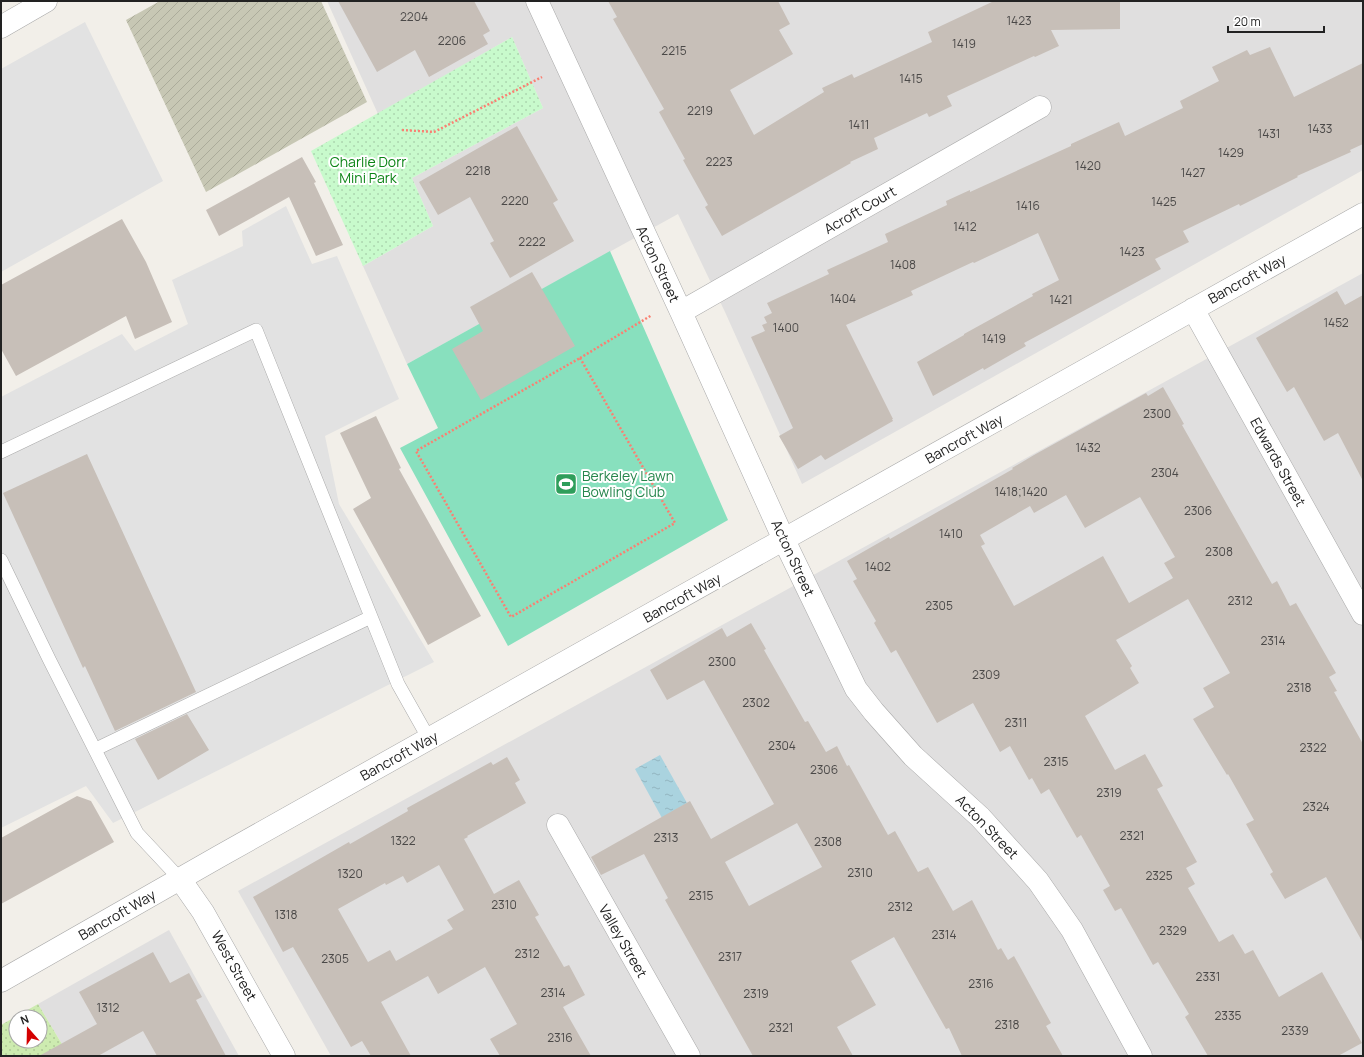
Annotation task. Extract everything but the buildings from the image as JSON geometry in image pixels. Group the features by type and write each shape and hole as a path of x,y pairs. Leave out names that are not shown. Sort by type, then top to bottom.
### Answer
{"street":[{"path":"1,27 46,1"},
{"name":"Acton Street","path":"537,1 784,540 856,689 913,756 980,817 1038,881 1072,930 1141,1056"},
{"name":"Acroft Court","path":"678,306 1040,107"},
{"name":"Bancroft Way","path":"1,981 1363,214"},
{"name":"Edwards Street","path":"1193,309 1363,614"},
{"name":"Valley Street","path":"558,825 688,1056"},
{"name":"West Street","path":"180,879 204,912 284,1056"}],"lane":[{"path":"1,452 256,330 398,684 429,739"},
{"path":"1,560 137,833 180,879"},
{"path":"96,749 371,617"}],"path":[{"path":"402,130 434,132 567,64"},
{"path":"580,358 675,523 511,617 416,451 580,358 678,306"}],"shaded area":[{"path":"160,1 321,1 367,102 206,192 126,20"},
{"path":"327,1 1363,1 1363,170 802,484 725,312 678,214 407,364 363,266 433,226 412,178 543,108 512,37 378,114"},
{"path":"85,22 163,181 1,272 1,69"},
{"path":"286,206 312,264 337,256 399,399 325,436 339,504 434,662 113,823 86,786 1,828 1,397 122,334 135,351 188,324 172,280 243,246 242,231"},
{"path":"1363,273 1363,1056 331,1056 238,891"},
{"path":"169,930 239,1056 69,1056 48,1021 48,1009 41,1009 38,1004"}],"green space":[{"name":"Charlie Dorr Mini Park","path":"512,37 543,108 412,178 433,226 363,266 311,151"},
{"name":"Berkeley Lawn Bowling Club","path":"610,251 728,520 508,646 400,448 438,428 407,364"},
{"path":"38,1004 41,1009 29,1009"},
{"path":"8,1021 8,1049 48,1049 48,1021 69,1056 1,1056 1,1025"}],"water":[{"path":"660,755 687,803 662,818 635,769"}],"place":[{"name":"Berkeley Lawn Bowling Club","path":"566,484"}]}
